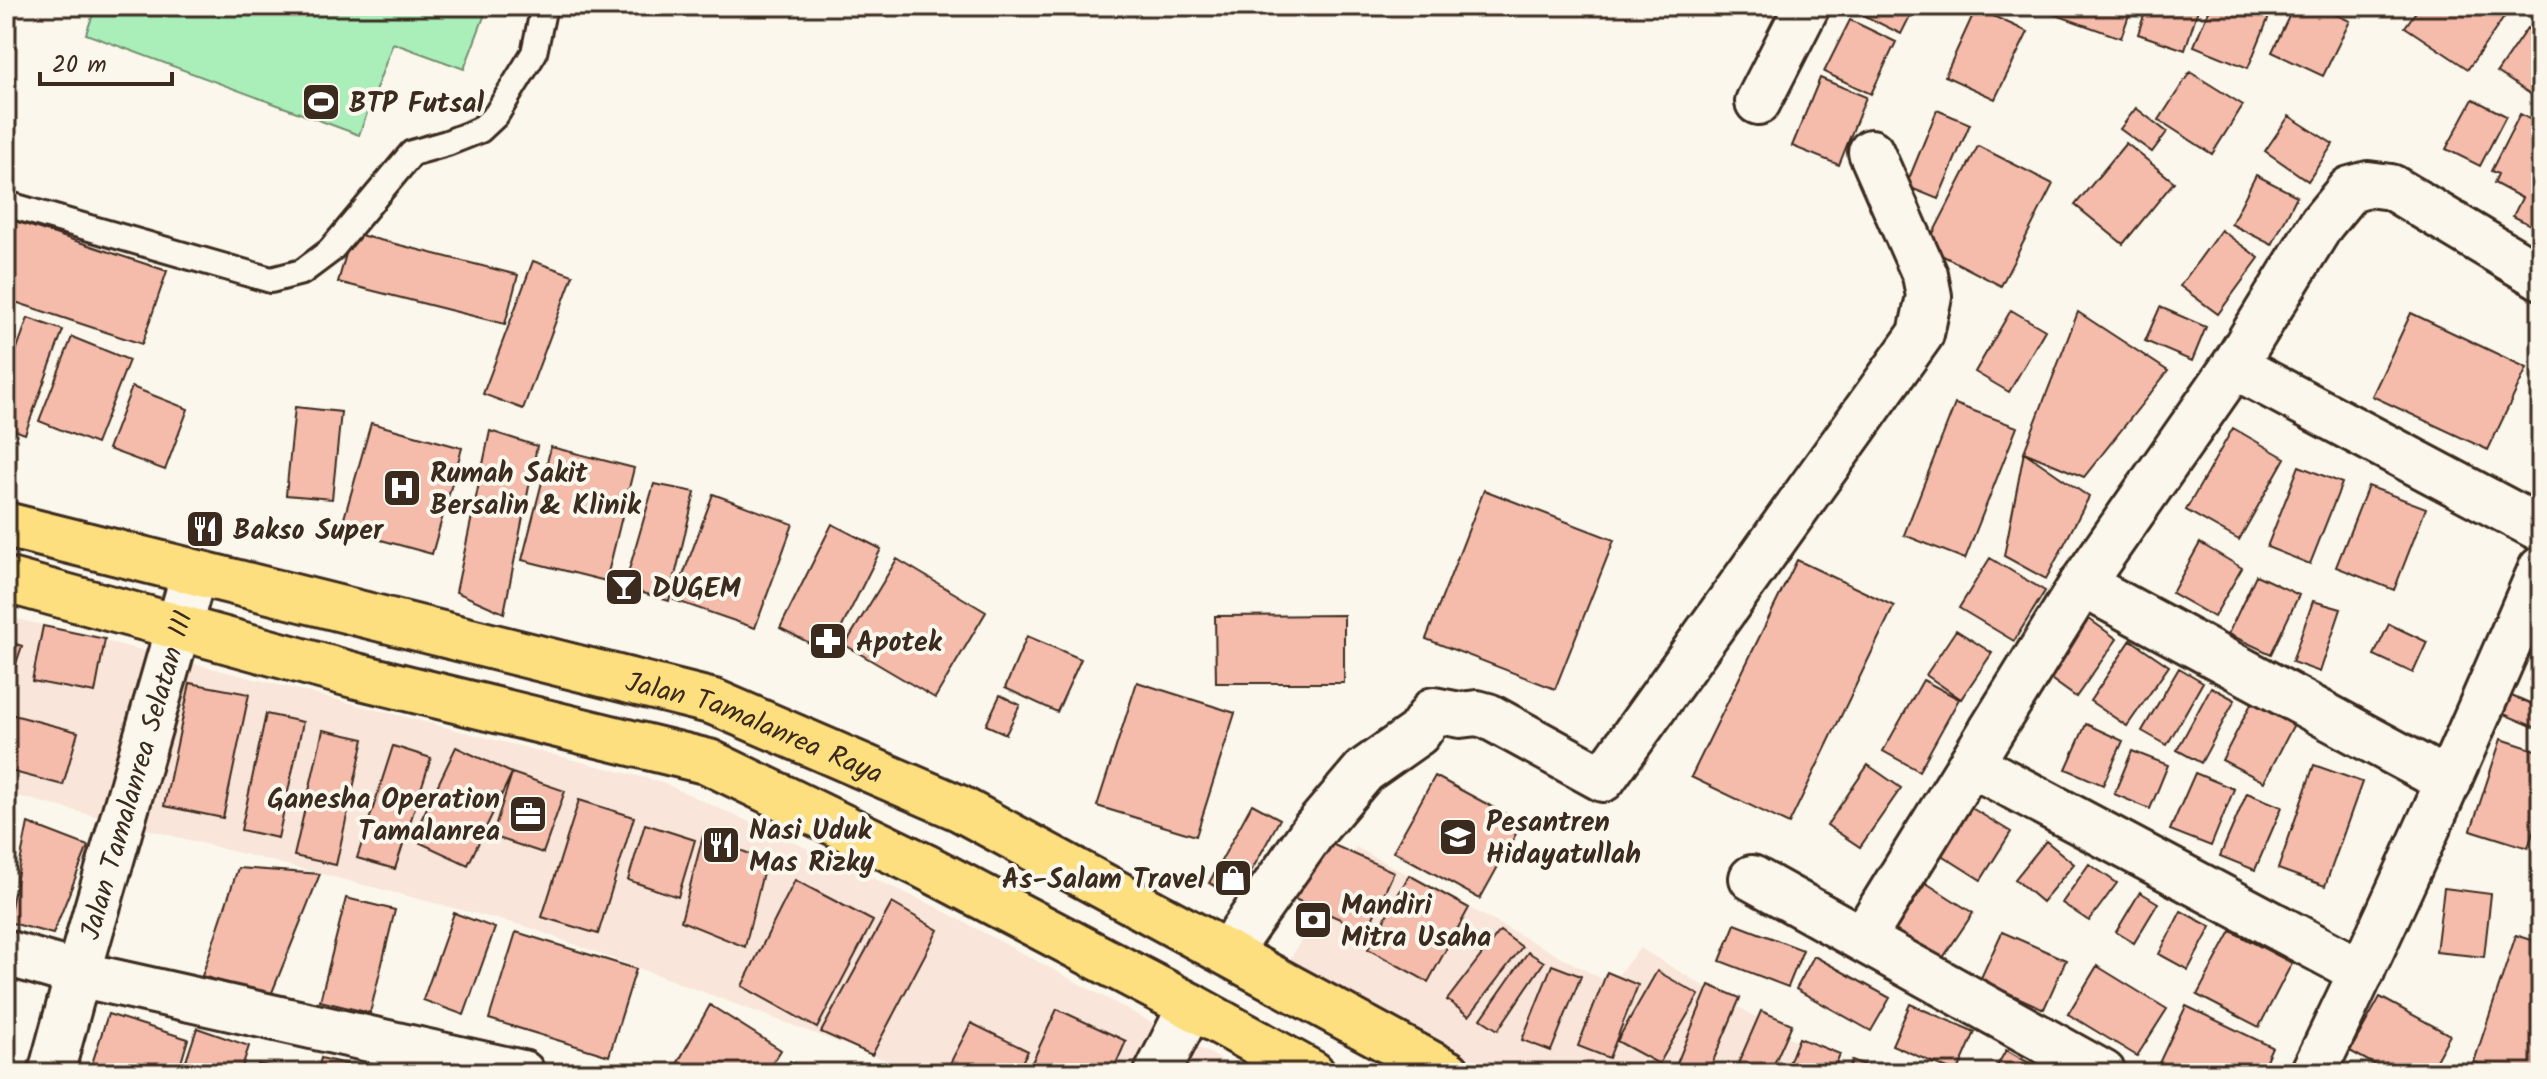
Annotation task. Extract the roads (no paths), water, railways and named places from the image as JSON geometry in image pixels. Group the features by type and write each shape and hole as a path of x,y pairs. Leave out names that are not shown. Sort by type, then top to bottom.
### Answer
{"main road":[{"name":"Jalan Tamalanrea Raya","path":"6,525 714,702 959,808 1448,1073"},
{"name":"Jalan Tamalanrea Raya","path":"6,580 357,676 709,762 924,866 1312,1073"}],"street":[{"path":"1758,102 1807,6"},
{"path":"1228,952 1314,830 1364,771 1418,733 1434,710 1488,716 1603,779 1921,334 1929,296 1925,275 1871,152"},
{"path":"1863,938 2082,584 2234,366 2322,223 2343,195 2360,185 2391,187 2541,277"},
{"path":"2234,366 2541,529"},
{"path":"2313,1073 2449,782 2541,569"},
{"name":"Jalan Tamalanrea Selatan III","path":"51,1073 194,573"},
{"path":"2082,584 2449,782"},
{"path":"1971,764 2362,972"},
{"path":"1752,878 2103,1073"},
{"path":"6,953 78,974 522,1073"},
{"path":"1157,1073 1191,1006"}],"lane":[{"path":"6,204 271,280 302,272 330,251 412,153 480,130 496,115 534,53 544,6"}],"place":[{"name":"BTP Futsal","path":"321,102"},
{"name":"Rumah Sakit Bersalin & Klinik","path":"402,488"},
{"name":"Bakso Super","path":"205,529"},
{"name":"DUGEM","path":"624,587"},
{"name":"Apotek","path":"828,641"},
{"name":"Ganesha Operation Tamalanrea","path":"528,814"},
{"name":"Pesantren Hidayatullah","path":"1458,837"},
{"name":"Nasi Uduk Mas Rizky","path":"721,845"},
{"name":"As-Salam Travel","path":"1233,878"},
{"name":"Mandiri Mitra Usaha","path":"1313,920"}]}
